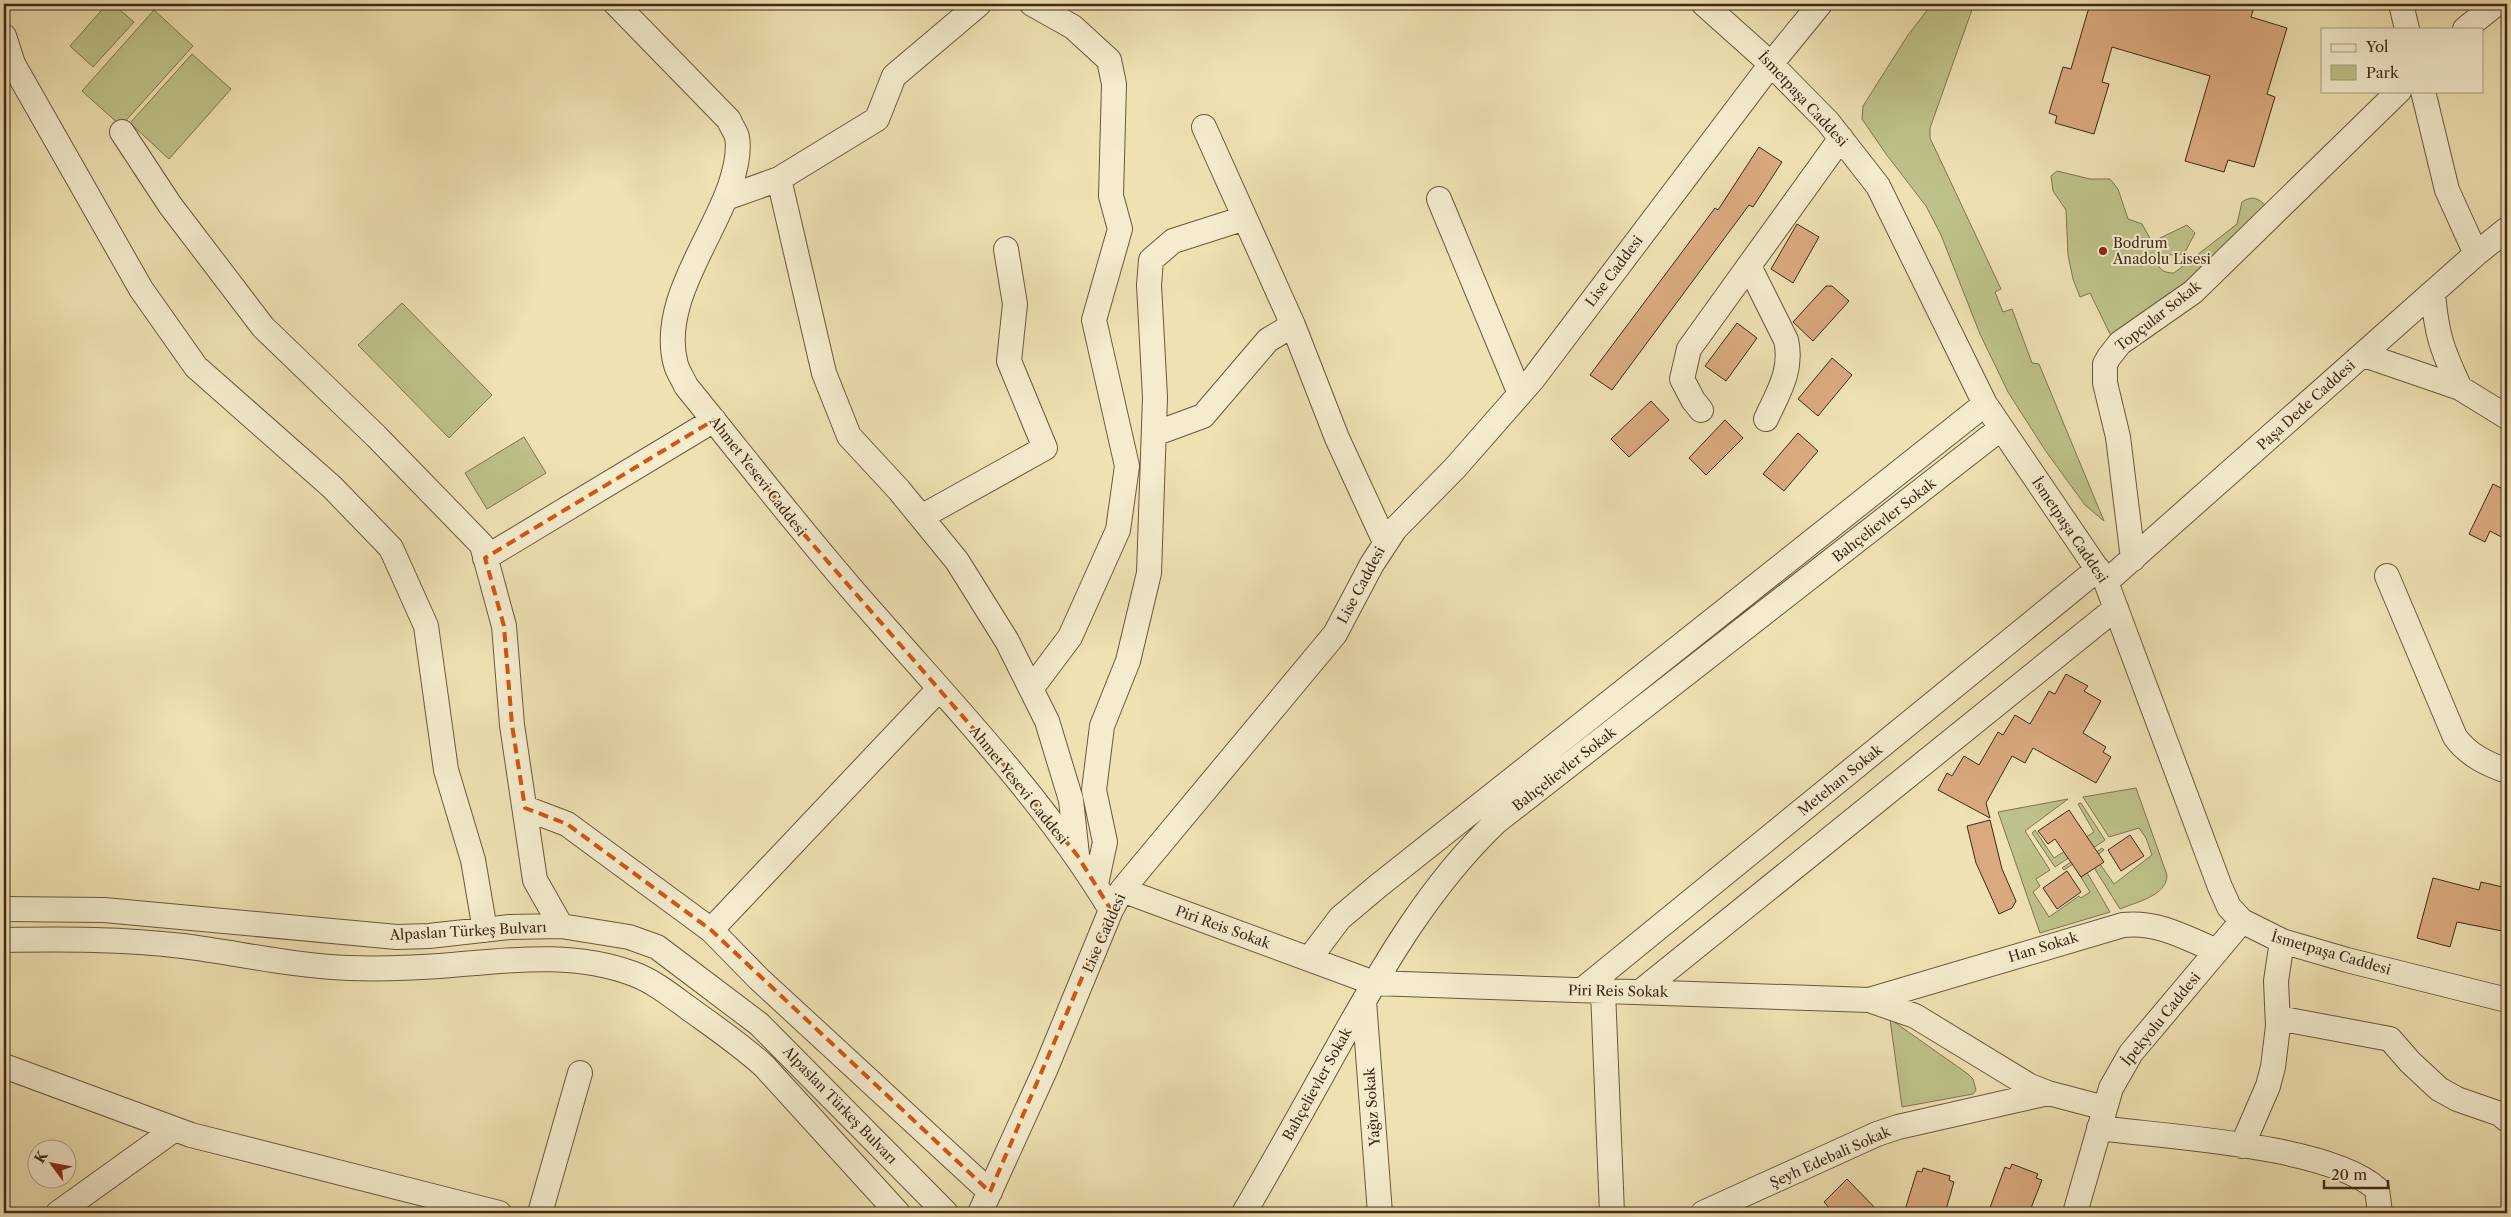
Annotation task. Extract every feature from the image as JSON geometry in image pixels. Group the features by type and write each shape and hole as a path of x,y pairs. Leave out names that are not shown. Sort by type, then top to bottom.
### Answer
{"street":[{"name":"Ahmet Yesevi Caddesi","path":"616,4 729,120 737,137 738,154 726,198 678,304 673,327 673,349 676,367 686,386 817,550 992,750 1077,855 1096,884 1117,900"},
{"path":"726,198 779,179 877,119 894,76 979,4"},
{"path":"1031,689 1070,637 1118,530 1127,466 1094,320 1120,229 1111,196 1114,84 1109,60 1073,27 1032,4"},
{"name":"İsmetpaşa Caddesi","path":"1704,4 1772,64 1841,138 1878,186 1985,404 2000,429 2102,576 2116,608 2229,907 2242,921 2282,941 2348,960 2507,1000"},
{"name":"Lise Caddesi","path":"980,1213 1046,1068 1117,900 1334,634 1385,542 1520,394 1820,4"},
{"path":"2401,4 2407,28"},
{"path":"2466,28 2496,4"},
{"path":"4,36 13,64 141,289 196,367 332,487 391,548 426,626 446,770 473,860 486,930"},
{"name":"Topçular Sokak","path":"2133,559 2118,437 2104,383 2105,364 2120,343 2193,292 2398,92"},
{"path":"2423,92 2446,190 2476,254"},
{"path":"1204,127 1293,324 1337,438 1385,542"},
{"path":"122,132 170,205 263,327 376,436 482,545 504,626 512,725 536,880 561,926"},
{"path":"1701,410 1690,395 1682,379 1688,350 1841,138"},
{"path":"779,179 824,373 849,436 922,517 957,561 1007,641 1048,720 1071,800 1077,855"},
{"path":"1439,199 1520,394"},
{"path":"1096,884 1105,842 1094,790 1102,726 1128,661 1149,573 1155,397 1149,285 1151,260 1173,242 1245,218"},
{"name":"Paşa Dede Caddesi","path":"2102,576 2133,559 2476,254 2507,229"},
{"path":"922,517 1045,448 1009,361 1015,304 1006,249"},
{"path":"1749,266 1786,340 1788,351 1787,372 1766,419"},
{"path":"2433,292 2439,340 2460,388"},
{"path":"1154,434 1202,416 1268,340 1293,324"},
{"path":"2364,354 2460,388 2507,417"},
{"path":"1308,959 1340,918 1378,886 1985,404"},
{"path":"486,558 714,420"},
{"name":"Bahçelievler Sokak","path":"1244,1213 1369,992 1434,890 1496,822 2000,429"},
{"name":"Metehan Sokak","path":"1593,991 2102,576"},
{"path":"2386,576 2455,738 2470,753 2492,766 2507,771"},
{"path":"1640,992 2116,608"},
{"path":"711,930 939,690"},
{"path":"525,808 567,824 711,930 759,979 990,1192"},
{"name":"Piri Reis Sokak","path":"1117,900 1308,959 1369,992 1593,991 1869,1000 1915,1016 1999,1069 2102,1118 2301,1156 2355,1174 2377,1189 2380,1213"},
{"name":"Alpaslan Türkeş Bulvarı","path":"4,909 104,910 396,937 536,926 561,926 629,937 657,947 670,955 759,1024 946,1213"},
{"name":"İpekyolu Caddesi","path":"2075,1213 2111,1088 2130,1054 2242,921"},
{"name":"Han Sokak","path":"1869,1000 2123,925 2149,924 2164,928 2217,951"},
{"name":"Alpaslan Türkeş Bulvarı","path":"4,940 78,939 148,943 347,968 438,966 519,959 552,959 595,964 634,974 658,986 739,1045 764,1066 898,1213"},
{"path":"2242,1146 2268,1086 2273,1067 2278,1018 2276,981 2282,941"},
{"path":"1593,991 1612,1213"},
{"name":"Yağız Sokak","path":"1369,992 1380,1213"},
{"path":"2278,1018 2390,1039 2410,1062 2439,1089 2457,1099 2500,1114 2507,1120"},
{"path":"4,1066 191,1135 499,1213"},
{"path":"540,1213 580,1073"},
{"name":"Şeyh Edebali Sokak","path":"1703,1213 1877,1134 1898,1127 2048,1093"},
{"path":"58,1213 175,1129"}],"highlighted area":[{"path":"714,420 802,532 992,750 1077,855 1111,910 990,1192 711,930 567,824 525,808 512,725 504,626 485,558"}],"green space":[{"path":"107,4 113,4 134,22 93,67 70,46"},
{"path":"1932,4 1974,4 1930,128 1930,138 2001,289 1995,292 2003,312 2012,309 2032,363 2039,364 2104,521 2085,505 2045,450 2008,392 1980,334 1941,235 1926,206 1862,119 1863,106 1908,35"},
{"path":"154,10 193,46 121,126 82,91"},
{"path":"192,54 231,89 169,159 130,123"},
{"path":"2057,171 2090,179 2110,179 2118,189 2128,219 2142,224 2152,242 2187,225 2195,233 2184,254 2155,256 2157,264 2161,269 2170,273 2174,273 2237,224 2242,202 2252,198 2262,202 2267,208 2179,292 2111,336 2090,293 2080,297 2073,279 2068,255 2066,210 2053,191 2051,176"},
{"path":"402,303 492,395 449,438 358,345"},
{"path":"524,437 546,473 487,509 465,473"},
{"path":"2136,788 2167,875 2166,882 2156,893 2142,901 2120,909 2088,858 2102,848 2104,850 2095,857 2114,884 2152,855 2146,838 2139,828 2109,837 2083,797"},
{"path":"2068,799 2025,831 2050,870 2036,879 2040,886 2033,892 2049,917 2079,896 2081,898 2090,892 2073,864 2064,870 2062,868 2078,857 2110,912 2040,933 1998,812"},
{"path":"2081,803 2105,840 2086,853 2082,849 2055,867 2032,833 2035,830 2054,858 2094,832 2078,804"},
{"path":"1890,1019 1968,1074 1973,1079 1976,1090 1973,1094 1902,1107"}],"building":[{"path":"2090,4 2255,4 2251,17 2287,28 2267,94 2275,97 2254,167 2228,160 2224,172 2185,161 2210,76 2112,47 2102,82 2109,84 2094,134 2055,123 2057,116 2049,113 2063,67 2071,69"},
{"path":"1759,147 1782,162 1753,207 1749,205 1612,390 1590,375 1715,208 1718,210"},
{"path":"1797,224 1819,237 1793,283 1771,269"},
{"path":"1826,286 1832,286 1849,301 1813,341 1793,322"},
{"path":"1737,323 1757,338 1726,381 1705,366"},
{"path":"1832,358 1852,375 1818,416 1798,399"},
{"path":"1651,401 1669,420 1629,457 1611,439"},
{"path":"1725,420 1743,438 1706,475 1689,458"},
{"path":"1798,433 1818,451 1784,491 1763,474"},
{"path":"2493,484 2507,491 2507,540 2490,531 2485,542 2469,534"},
{"path":"2066,674 2088,686 2084,691 2101,701 2083,733 2106,747 2103,752 2111,757 2096,783 2033,748 2025,763 2012,756 1986,803 1990,818 1938,790 1947,773 1952,776 1964,756 1979,765 1998,732 2003,735 2015,715 2030,724 2049,691 2055,694"},
{"path":"2069,810 2104,862 2081,877 2055,839 2048,844 2038,831"},
{"path":"1990,820 2002,869 2016,901 2012,908 1999,914 1976,863 1967,826"},
{"path":"2130,835 2144,856 2121,871 2108,850"},
{"path":"2067,871 2081,892 2057,909 2043,888"},
{"path":"2433,878 2479,890 2481,882 2507,888 2507,932 2457,922 2450,947 2417,938"},
{"path":"2012,1164 2038,1174 2036,1178 2042,1180 2029,1213 1988,1213 2005,1167 2010,1169"},
{"path":"1923,1168 1950,1176 1949,1180 1954,1182 1945,1213 1904,1213 1917,1171 1922,1172"},
{"path":"1847,1179 1880,1213 1834,1213 1824,1202"}],"place":[{"name":"Bodrum Anadolu Lisesi","path":"2103,251"}]}
